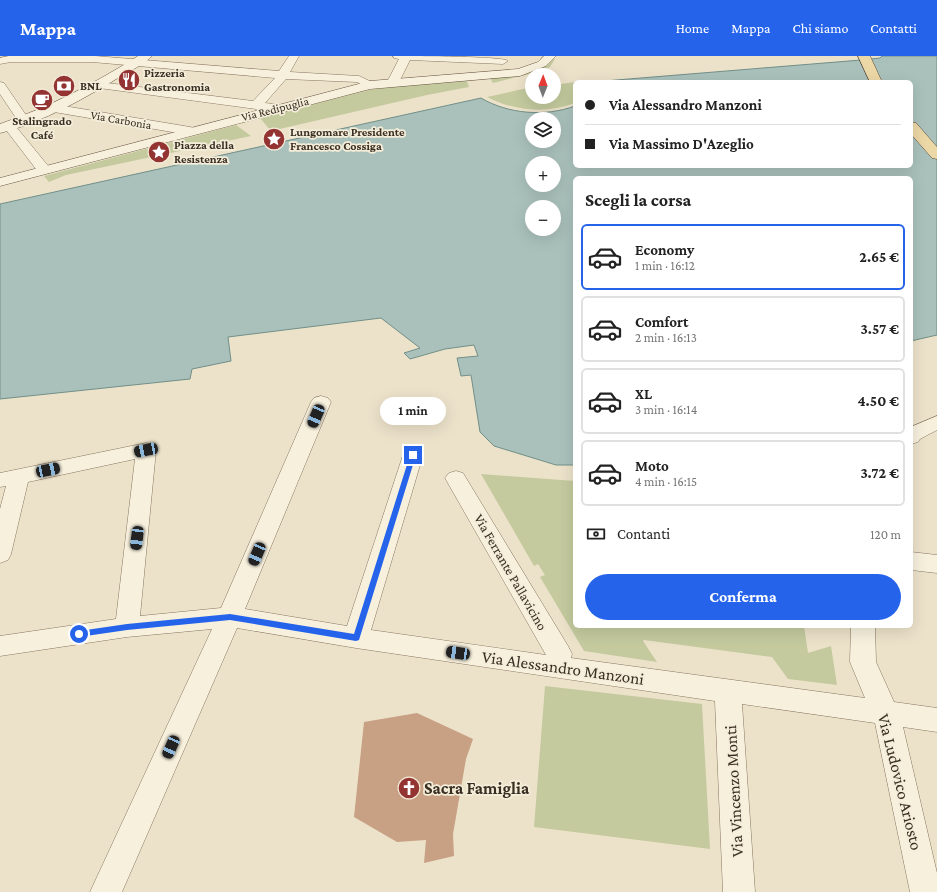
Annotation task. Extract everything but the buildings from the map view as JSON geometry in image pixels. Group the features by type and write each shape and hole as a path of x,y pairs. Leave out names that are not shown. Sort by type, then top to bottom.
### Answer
{"main road":[{"path":"864,56 875,80"},
{"path":"913,128 937,155"}],"street":[{"path":"257,104 284,74 294,56"},
{"path":"398,56 504,61"},
{"path":"393,82 406,56"},
{"name":"Via Redipuglia","path":"0,182 370,85 520,72 542,64 550,56"},
{"path":"0,61 11,59 141,59 284,74 359,79 370,85"},
{"path":"44,170 4,128 52,108 99,85 141,59"},
{"path":"0,85 24,120"},
{"path":"99,85 279,108"},
{"name":"Via Carbonia","path":"52,108 190,131"},
{"path":"106,892 230,617 322,402"},
{"path":"913,434 937,422"},
{"path":"0,554 10,477 146,450 127,627"},
{"path":"356,638 413,455"},
{"name":"Via Ferrante Pallavicino","path":"456,478 559,654 558,667"},
{"path":"913,561 937,564"},
{"name":"Via Alessandro Manzoni","path":"0,646 127,627 230,617 356,638 937,720"},
{"name":"Via Ludovico Ariosto","path":"863,628 864,662 876,694 886,713 926,892"},
{"name":"Via Vincenzo Monti","path":"728,690 739,892"}],"green space":[{"path":"552,58 555,59 550,67 539,68"},
{"path":"524,73 525,75 493,83 490,78 515,75"},
{"path":"467,81 469,87 427,95 271,131 260,118 369,90"},
{"path":"573,82 573,104 553,109 542,110 519,108 497,102 487,97 525,89 525,104 561,104 561,84"},
{"path":"236,125 251,136 66,175 49,182 44,176"},
{"path":"481,474 573,481 573,628 804,628 808,653 831,646 837,685 788,679 772,657 644,640 643,641 657,662 584,651 540,577 545,575 538,564 534,566"},
{"path":"545,686 702,704 710,849 534,827"}],"water":[{"path":"882,56 937,56 937,335 913,341 913,176 573,176 573,465 556,465 494,446 480,432 471,375 461,376 457,358 478,356 474,345 445,349 410,359 404,353 420,348 381,318 228,337 231,361 192,369 190,379 0,399 0,204 481,98 503,108 527,112 525,112 525,148 561,148 561,112 551,112 573,106 573,168 913,168 913,80 616,80 861,60 880,58"}],"place":[{"name":"Pizzeria Gastronomia","path":"129,80"},
{"name":"BNL","path":"64,86"},
{"name":"Stalingrado Café","path":"42,100"},
{"name":"Lungomare Presidente Francesco Cossiga","path":"274,139"},
{"name":"Piazza della Resistenza","path":"159,152"},
{"name":"Sacra Famiglia","path":"409,788"}],"route":[{"path":"79,634 127,627 230,617 356,638 413,455"}]}
